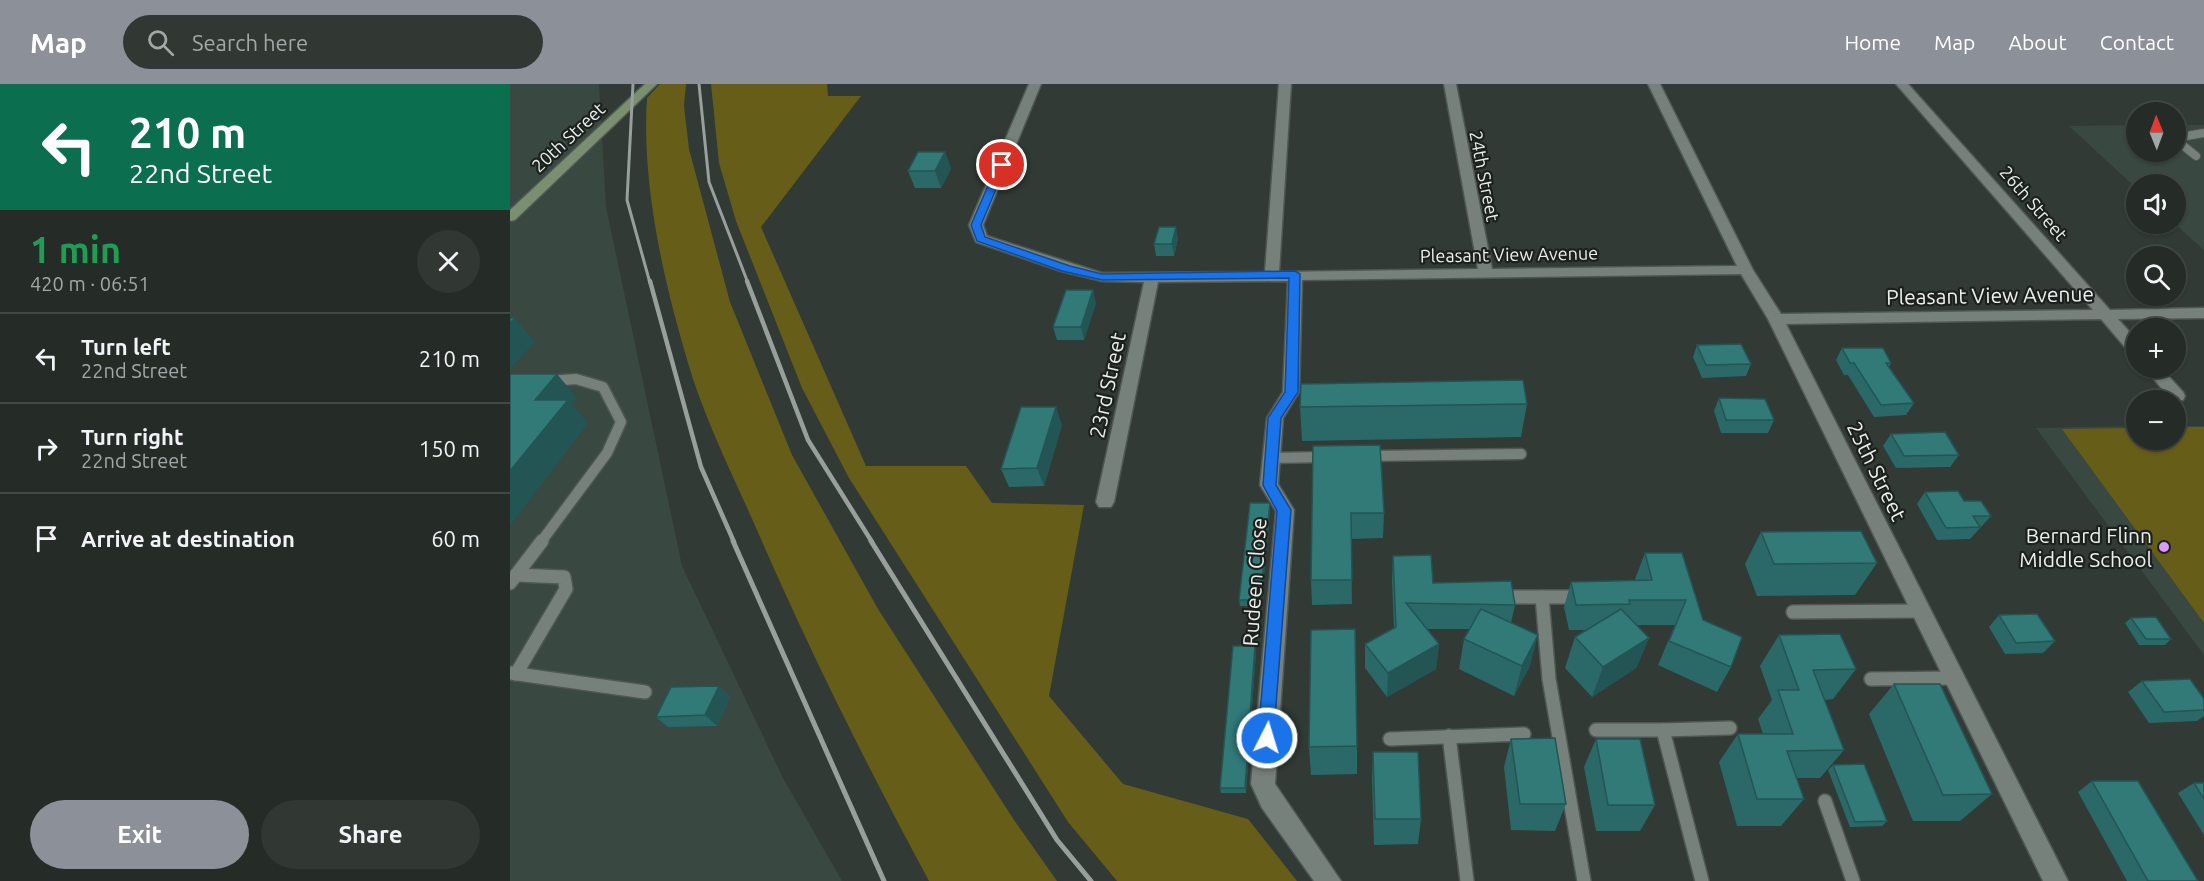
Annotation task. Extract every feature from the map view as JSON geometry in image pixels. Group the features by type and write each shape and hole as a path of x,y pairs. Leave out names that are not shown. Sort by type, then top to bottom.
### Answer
{"street":[{"name":"20th Street","path":"510,217 651,84"},
{"name":"Pleasant View Avenue","path":"1035,84 976,225 981,239 1066,268 1102,277 1152,278 1272,274 1486,274 1746,270"},
{"path":"1272,274 1285,84"},
{"name":"24th Street","path":"1450,84 1486,274"},
{"name":"25th Street","path":"1654,84 1746,270 1776,319 2056,881"},
{"name":"26th Street","path":"1902,84 2126,338"},
{"name":"Rudeen Close","path":"1295,274 1292,392 1275,418 1269,485 1284,510 1263,784 1269,800 1329,881"},
{"name":"23rd Street","path":"1105,502 1152,278"},
{"name":"Pleasant View Avenue","path":"1776,319 2204,313"},
{"path":"2162,378 2173,390"}],"lane":[{"path":"2186,136 2204,133"},
{"path":"2186,147 2196,156"},
{"path":"513,579 607,453 621,422 603,387 576,379 538,381"},
{"path":"1355,456 1521,454"},
{"path":"1272,458 1331,457"},
{"path":"513,579 564,577 566,589 513,674 645,692"},
{"path":"1487,596 1596,598"},
{"path":"1542,597 1549,679 1584,881"},
{"path":"1793,612 1921,610"},
{"path":"1871,678 1954,678"},
{"path":"1596,730 1730,728"},
{"path":"1663,729 1702,881"},
{"path":"1390,738 1524,734"},
{"path":"1449,736 1467,881"},
{"path":"1825,801 1853,881"}],"shaded area":[{"path":"510,84 599,84 606,207 682,566 783,778 842,881 510,881"},
{"path":"660,84 686,84 684,106 689,149 730,302 792,455 878,609 1014,820 1057,881 929,881 839,707 715,436 683,346 665,276 648,168 647,98"},
{"path":"711,84 827,84 828,96 861,96 761,227 866,466 966,466 992,503 1084,505 1049,696 1123,784 1248,819 1297,881 1117,881 1068,822 849,478 802,388 736,221 719,163"},
{"path":"2126,125 2126,162 2186,162 2186,125 2204,125 2204,250 2186,234 2186,174 2126,174 2126,179 2069,126"},
{"name":"Bernard Flinn Middle School","path":"2126,426 2126,450 2186,450 2186,426 2204,426 2204,655 2036,428"},
{"name":"Bernard Flinn Middle School","path":"2186,427 2204,427 2204,623 2062,429 2126,428 2126,450 2186,450"}],"building":[{"path":"918,152 945,152 935,171 908,171"},
{"path":"1159,227 1176,227 1172,244 1154,244"},
{"path":"1066,290 1093,290 1081,327 1053,327"},
{"path":"1741,344 1751,364 1706,365 1697,345"},
{"path":"1842,348 1883,348 1891,363 1886,363 1914,403 1881,405 1854,363 1850,363"},
{"path":"510,374 557,374 535,400 568,400 510,471"},
{"path":"1523,380 1527,404 1300,407 1301,384"},
{"path":"1719,398 1765,399 1774,420 1726,420"},
{"path":"1021,407 1056,407 1037,468 1001,469"},
{"path":"1945,432 1959,455 1904,456 1891,434"},
{"path":"1380,445 1384,513 1351,513 1352,580 1311,580 1313,446"},
{"path":"1958,491 1964,501 1981,501 1991,516 1973,516 1980,527 1946,528 1925,492"},
{"path":"1250,503 1270,503 1260,600 1239,600"},
{"path":"1861,531 1877,563 1774,564 1761,532"},
{"path":"1645,553 1682,553 1703,620 1742,637 1731,667 1669,641 1686,600 1629,600 1630,604 1576,605 1571,582 1652,580"},
{"path":"1431,555 1433,583 1511,581 1515,605 1406,603 1439,644 1388,673 1365,644 1396,627 1393,556"},
{"path":"1481,609 1538,635 1522,666 1464,639"},
{"path":"1621,609 1649,638 1603,667 1575,637"},
{"path":"2037,614 2055,641 2016,643 1999,615"},
{"path":"2156,617 2171,639 2146,639 2131,618"},
{"path":"1355,629 1357,746 1309,747 1311,630"},
{"path":"1840,634 1856,669 1813,670 1844,750 1787,751 1804,799 1757,799 1738,734 1793,734 1778,690 1799,690 1779,635"},
{"path":"1233,646 1255,646 1245,788 1220,788"},
{"path":"2190,679 2204,699 2204,710 2164,712 2142,681"},
{"path":"1894,684 1940,684 1992,794 1943,795"},
{"path":"719,686 705,715 656,717 671,687"},
{"path":"1555,738 1566,804 1520,804 1511,739"},
{"path":"1596,739 1640,739 1655,805 1608,805"},
{"path":"1373,752 1418,752 1421,819 1375,819"},
{"path":"1864,764 1887,821 1855,822 1833,765"},
{"path":"2092,781 2138,781 2198,881 2148,881"},
{"path":"2194,783 2204,783 2204,799"}],"railway":[{"path":"633,84 627,200 650,283"},
{"path":"699,84 709,182 748,283"},
{"path":"650,281 701,467 734,542"},
{"path":"747,281 808,440 872,542"},
{"path":"733,541 884,881"},
{"path":"871,541 1057,840 1091,881"}],"place":[{"name":"Bernard Flinn Middle School","path":"2164,547"}],"route":[{"path":"1002,165 976,225 981,239 1066,268 1102,277 1295,274 1292,392 1275,418 1269,485 1284,510 1267,738"}]}
